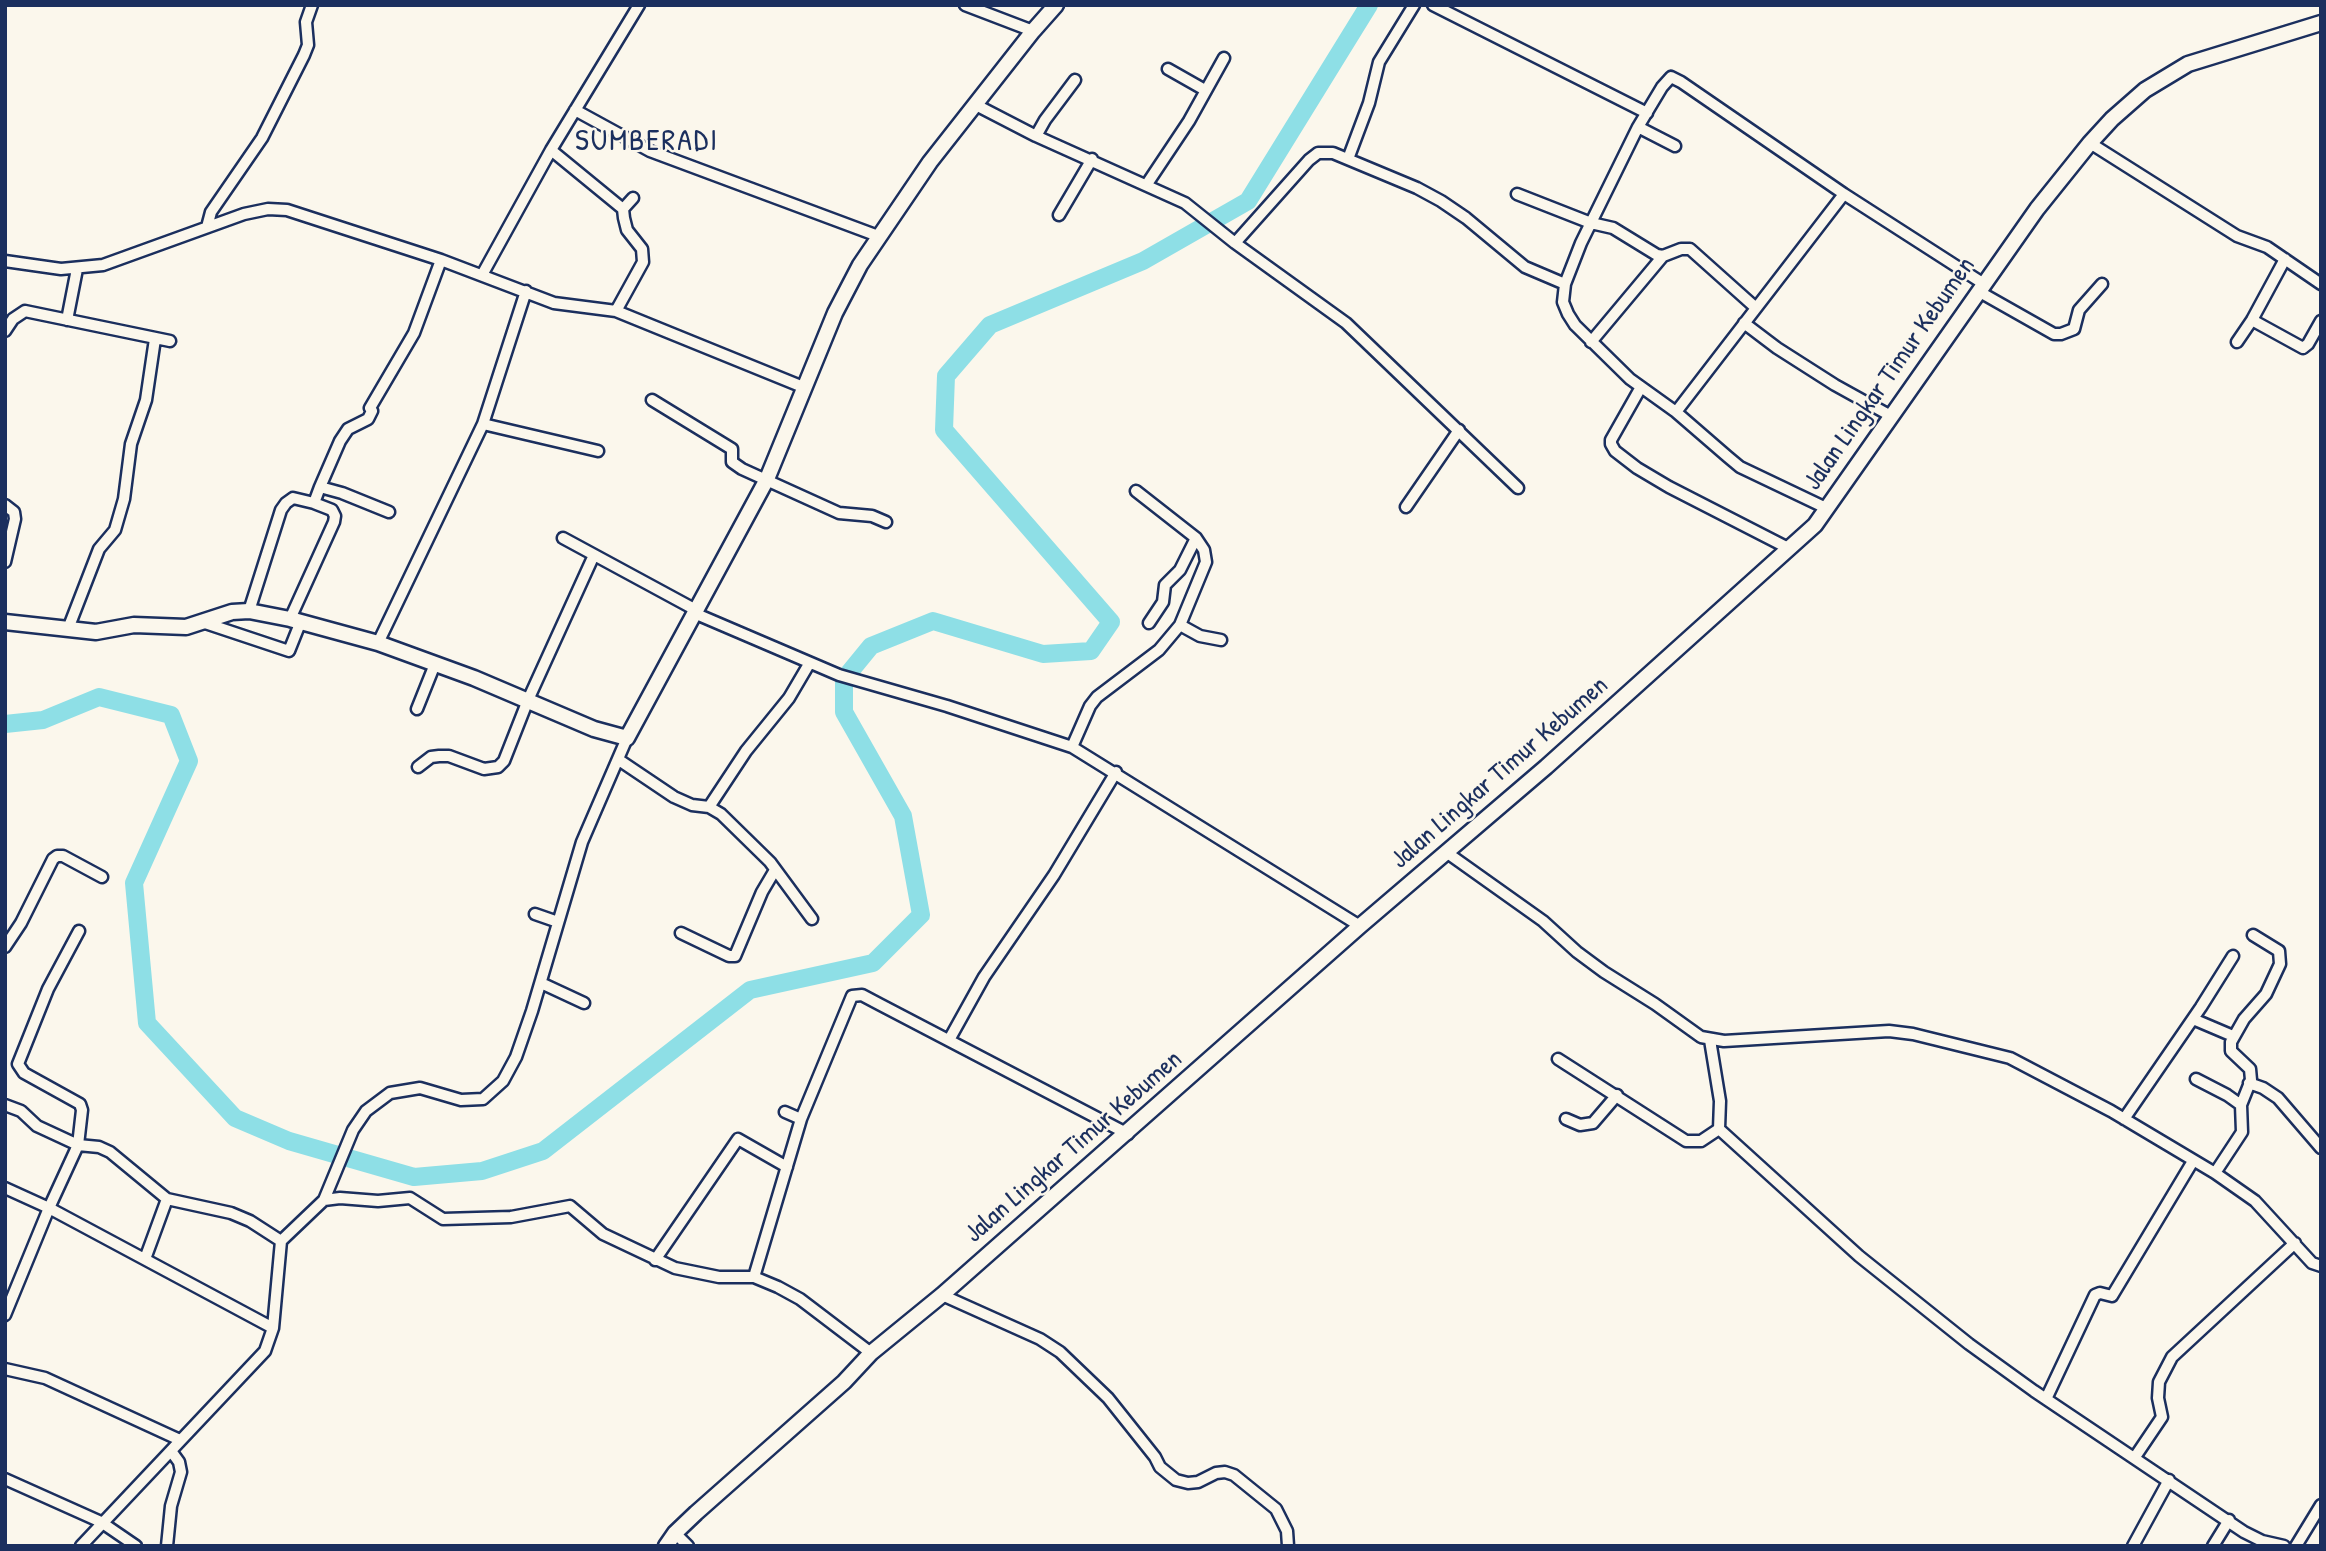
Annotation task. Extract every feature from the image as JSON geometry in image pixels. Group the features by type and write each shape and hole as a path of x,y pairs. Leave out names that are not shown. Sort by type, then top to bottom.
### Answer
{"main road":[{"path":"5,622 96,632 134,625 177,627 220,615 249,611 295,620 378,643 528,700 594,729 627,738 766,479 835,313 878,236 930,162 1056,5"},
{"name":"Jalan Lingkar Timur Kebumen","path":"666,1546 675,1533 844,1382 871,1353 942,1295 1360,926 1546,767 1815,525 2037,209 2112,119 2145,90 2177,69 2321,23"}],"street":[{"path":"207,227 211,212 262,138 304,55 308,45 306,22 312,5"},
{"path":"482,275 551,150 639,5"},
{"path":"965,5 1033,31"},
{"path":"1348,159 1369,103 1379,62 1414,5"},
{"path":"1433,5 1647,113"},
{"path":"1147,184 1189,121 1224,58"},
{"path":"1168,69 1205,90"},
{"path":"1826,509 1740,467 1676,412 1641,387 1591,342 1567,314 1563,302 1565,284 1591,223 1637,127 1671,77 1742,122 1844,194 2054,334 2074,328 2083,304 2102,284"},
{"path":"1036,135 1075,79"},
{"path":"976,105 1185,203 1232,241 1346,323 1518,488"},
{"path":"575,110 650,151 878,236"},
{"path":"1637,127 1675,146"},
{"path":"2090,143 2237,236 2258,242 2321,284"},
{"path":"551,150 623,209 627,230 642,249 643,262 616,311"},
{"path":"1232,241 1309,159 1318,153 1325,153 1348,159 1441,201 1525,267 1565,284"},
{"path":"1059,215 1092,159"},
{"path":"1517,194 1591,223 1614,228 1657,255 1663,256"},
{"path":"1676,412 1844,194"},
{"path":"623,209 633,198"},
{"path":"5,261 43,268 77,269 103,265 244,214 268,209 287,210 440,260 565,306 616,311 803,387"},
{"path":"1591,342 1663,256 1681,249 1690,249 1756,308"},
{"path":"2238,342 2285,259"},
{"path":"314,503 348,429 368,419 372,411 370,408 414,333 440,260"},
{"path":"67,320 77,269"},
{"path":"378,643 483,424 526,291"},
{"path":"5,331 13,319 24,311 170,341"},
{"path":"2252,320 2303,348 2320,321"},
{"path":"1744,323 1835,385 1891,416"},
{"path":"68,629 99,549 115,530 124,499 131,444 146,400 155,339"},
{"path":"1641,387 1611,440 1613,448 1637,468 1669,487 1790,549"},
{"path":"652,400 731,449 732,462 737,466 839,513 863,514 886,522"},
{"path":"483,424 598,451"},
{"path":"1406,507 1459,430"},
{"path":"320,487 389,512"},
{"path":"1072,747 1090,706 1097,697 1159,650 1180,625 1206,562 1204,550 1196,538 1136,491"},
{"path":"202,622 289,651 295,620 334,522 335,516 331,510 293,498 285,503 249,611"},
{"path":"5,505 14,512 15,519 5,562"},
{"path":"563,538 695,611 809,664 1072,747 1360,926"},
{"path":"1149,623 1163,602 1166,586 1180,570 1196,538"},
{"path":"418,767 431,757 439,756 449,756 484,769 498,767 504,761 528,700 594,555"},
{"path":"1180,625 1199,636 1221,640"},
{"path":"417,709 435,664"},
{"path":"709,807 746,751 789,698 809,664"},
{"path":"81,1546 108,1527 180,1440 259,1359 270,1343 274,1328 281,1241 325,1195 353,1130 366,1111 390,1093 420,1088 474,1101 483,1099 503,1081 516,1057 541,983 592,816 627,738"},
{"path":"619,760 674,797 692,805 709,807 721,814 775,870 812,919"},
{"path":"949,1040 984,977 1054,875 1116,772"},
{"path":"1446,852 1543,921 1604,972 1663,1009 1701,1037 1710,1040 1874,1031 1913,1034 2010,1058 2124,1119 2215,1173 2255,1201 2312,1263 2321,1266"},
{"path":"5,947 57,856 63,856 102,877"},
{"path":"681,933 729,956 735,956 762,892 775,870"},
{"path":"535,914 558,922"},
{"path":"5,1315 10,1289 78,1144 82,1111 80,1104 24,1073 19,1063 48,989 79,931"},
{"path":"2215,1173 2242,1132 2241,1105 2251,1073 2231,1051 2233,1036 2249,1011 2266,994 2279,969 2279,951 2253,935"},
{"path":"2124,1119 2233,956"},
{"path":"541,983 583,1003"},
{"path":"754,1277 801,1119 852,996 859,994 866,997 1128,1133"},
{"path":"2193,1018 2233,1036"},
{"path":"1710,1040 1720,1101 1719,1129 1859,1256 1969,1344 2046,1399 2244,1532 2262,1541 2284,1546"},
{"path":"1559,1059 1689,1142 1701,1141 1719,1129"},
{"path":"2196,1079 2241,1105"},
{"path":"2249,1083 2278,1098 2321,1148"},
{"path":"1566,1119 1580,1125 1594,1123 1617,1096"},
{"path":"5,1105 21,1111 37,1126 78,1144 99,1147 110,1152 167,1199 231,1213 250,1221 281,1241"},
{"path":"785,1112 801,1119"},
{"path":"655,1260 738,1139 787,1167"},
{"path":"2046,1399 2095,1295 2100,1293 2112,1296 2193,1161"},
{"path":"5,1188 49,1208 274,1328"},
{"path":"325,1195 378,1201 414,1200 443,1219 510,1217 570,1206 603,1234 675,1269 697,1274 754,1277 800,1299 871,1353"},
{"path":"145,1259 167,1199"},
{"path":"2135,1457 2162,1418 2158,1398 2159,1382 2172,1357 2295,1243"},
{"path":"942,1295 1040,1339 1060,1352 1108,1398 1160,1467 1176,1480 1188,1483 1198,1482 1216,1473 1234,1475 1276,1509 1287,1531 1288,1546"},
{"path":"5,1369 60,1385 180,1440"},
{"path":"167,1546 172,1506 181,1472 179,1462 171,1451"},
{"path":"5,1479 108,1527 136,1546"},
{"path":"2133,1546 2169,1480"},
{"path":"2296,1546 2321,1505"},
{"path":"2213,1546 2229,1520"},
{"path":"675,1533 688,1546"}],"waterway":[{"path":"5,724 43,720 99,697 171,715 189,761 134,883 147,1023 235,1118 289,1141 414,1177 482,1171 543,1151 750,990 873,963 921,915 903,816 844,712 844,679 871,646 933,621 1043,654 1091,651 1111,622 944,430 946,376 990,325 1143,261 1248,201 1369,5"}],"district":[{"name":"SUMBERADI","path":"647,142"}]}
